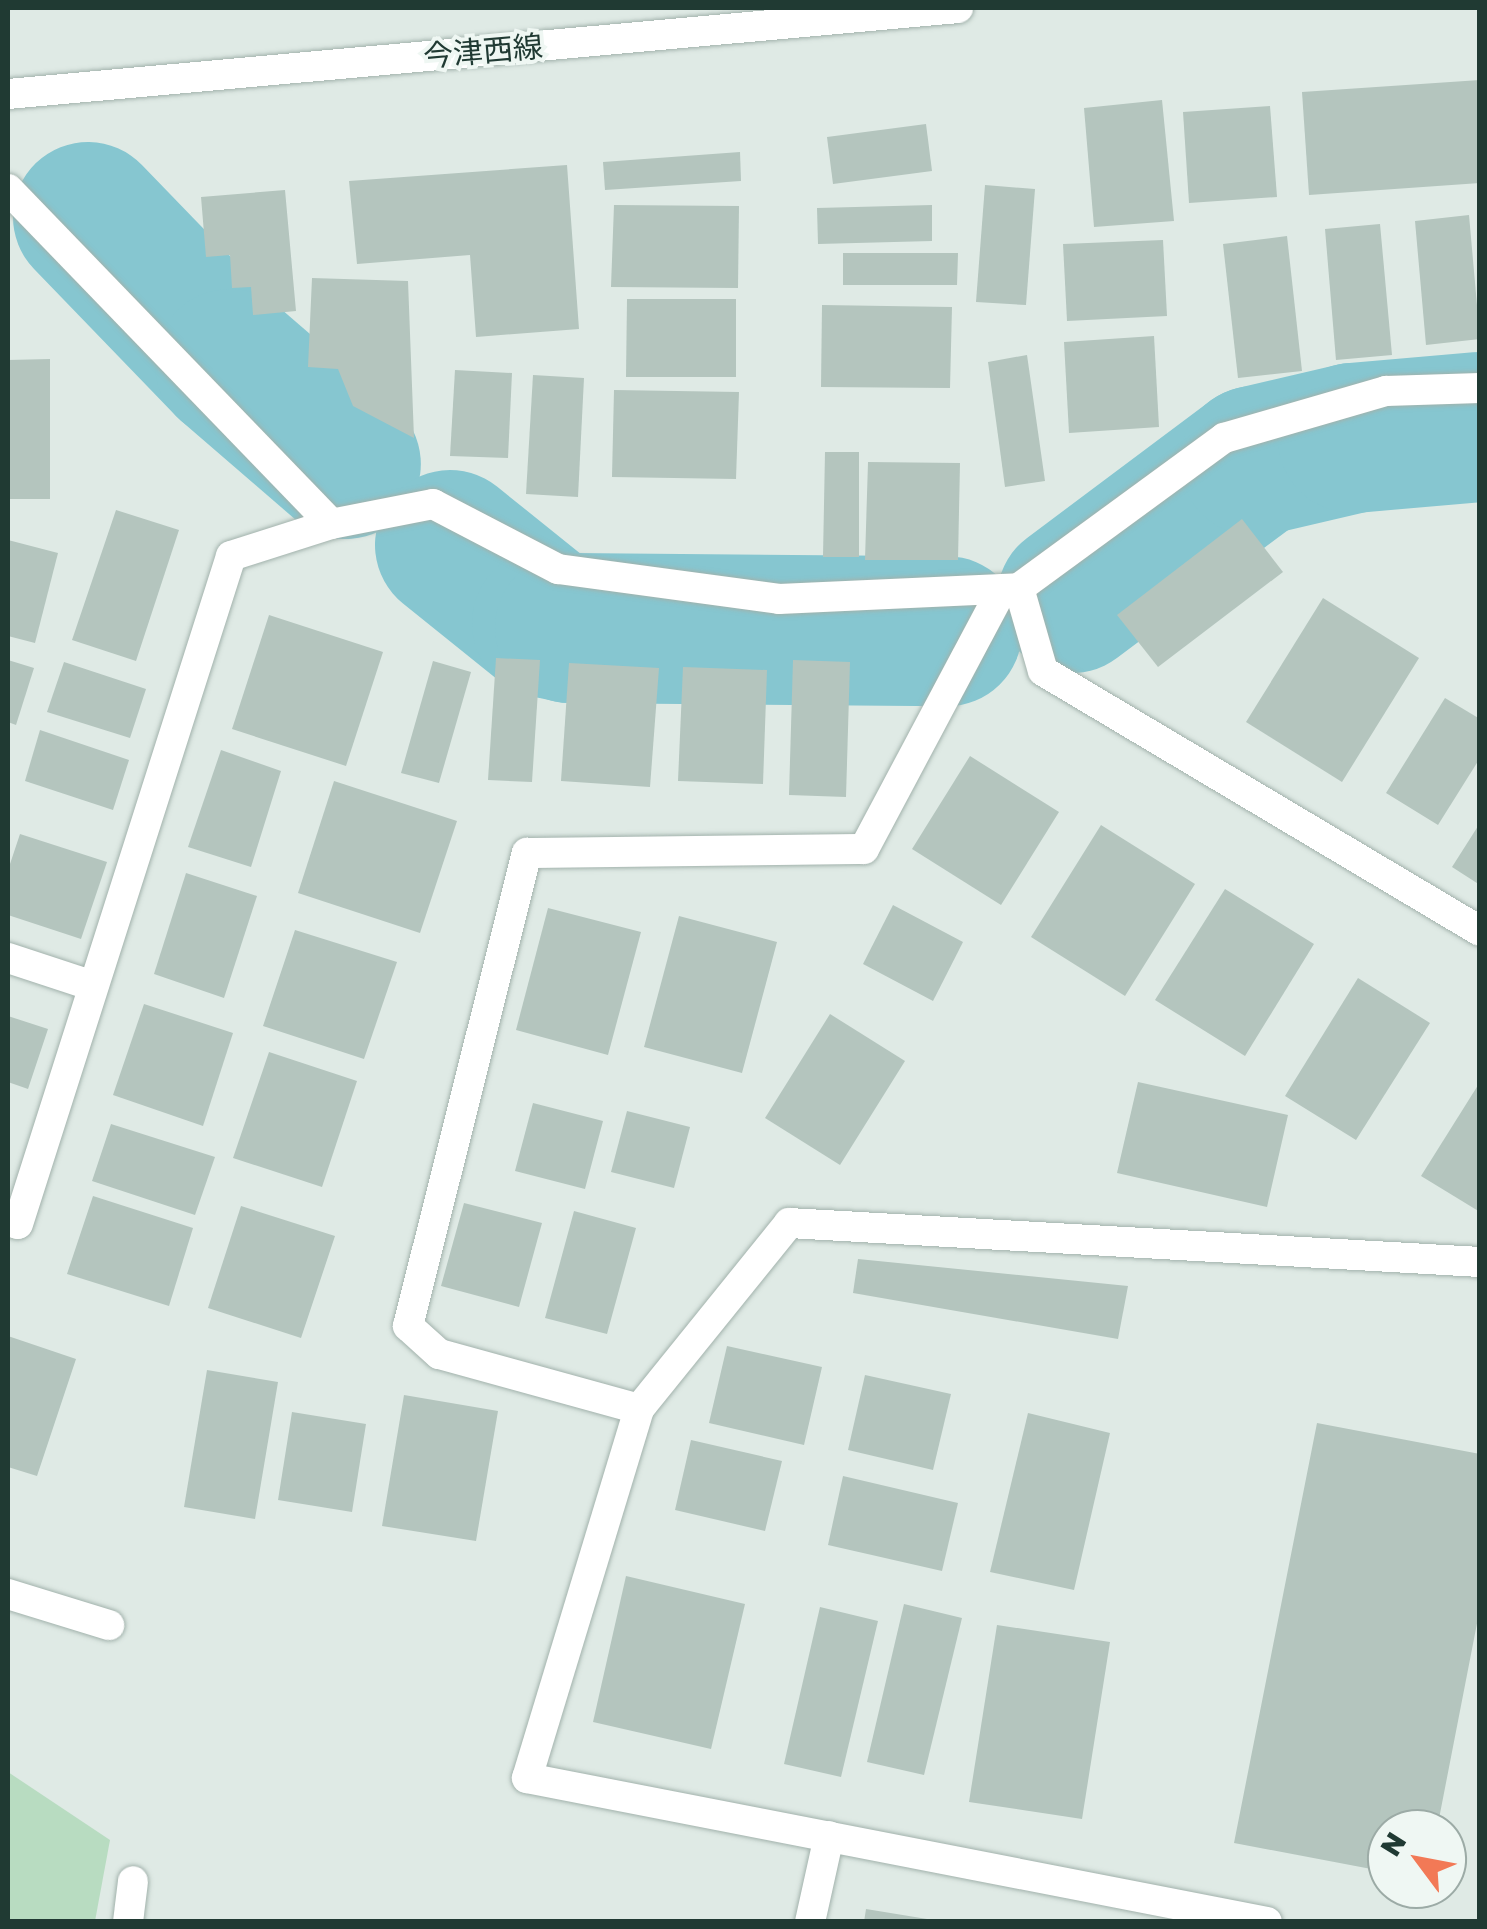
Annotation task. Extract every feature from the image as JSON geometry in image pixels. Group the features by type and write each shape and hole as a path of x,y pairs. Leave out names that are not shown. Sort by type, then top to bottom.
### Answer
{"street":[{"name":"今津西線","path":"8,94 958,8"},
{"path":"8,189 331,524"},
{"path":"638,1409 439,1354 408,1326 527,853 864,849 1011,588 1224,438 1386,391 1480,388"},
{"path":"8,1221 18,1224 90,985 231,556 331,524 433,504 558,569 779,599 1011,588"},
{"path":"1011,588 1042,671 1480,932"},
{"path":"8,958 90,985"},
{"path":"1268,1922 527,1778 638,1409 789,1222 1480,1262"},
{"path":"8,1594 108,1625"},
{"path":"810,1922 829,1836"},
{"path":"128,1922 133,1881"}],"green space":[{"path":"8,1772 110,1840 95,1921 8,1921"}],"building":[{"path":"1480,80 1480,183 1309,195 1302,92"},
{"path":"1162,100 1174,221 1094,227 1084,108"},
{"path":"1270,106 1277,197 1189,203 1183,112"},
{"path":"926,124 932,171 833,184 827,137"},
{"path":"740,152 741,181 605,190 603,162"},
{"path":"567,165 579,329 476,337 470,255 357,264 349,181"},
{"path":"985,185 1035,189 1026,305 976,302"},
{"path":"285,190 296,311 253,315 251,287 232,288 230,255 206,257 201,197"},
{"path":"614,205 739,206 738,288 611,287"},
{"path":"932,205 932,241 818,244 817,208"},
{"path":"1469,215 1480,339 1426,345 1415,221"},
{"path":"1380,224 1392,355 1336,360 1325,229"},
{"path":"1287,236 1302,371 1238,378 1223,244"},
{"path":"1163,240 1167,316 1067,321 1063,244"},
{"path":"843,253 958,253 957,285 843,285"},
{"path":"312,278 408,281 414,438 353,406 338,369 308,367"},
{"path":"627,299 736,299 736,377 626,377"},
{"path":"822,305 952,307 950,388 821,387"},
{"path":"1154,336 1159,427 1069,433 1064,342"},
{"path":"1027,355 1045,481 1005,487 988,362"},
{"path":"50,359 50,499 8,499 8,360"},
{"path":"455,370 512,373 508,458 450,456"},
{"path":"533,375 584,378 578,497 526,494"},
{"path":"614,390 739,392 736,479 612,477"},
{"path":"825,452 859,452 859,557 823,557"},
{"path":"868,462 960,463 958,560 865,560"},
{"path":"116,510 179,530 136,661 72,640"},
{"path":"1242,519 1283,572 1158,667 1117,615"},
{"path":"8,540 58,553 35,643 8,636"},
{"path":"1323,598 1419,658 1342,782 1246,722"},
{"path":"269,615 383,652 346,766 232,729"},
{"path":"496,658 540,660 532,782 488,780"},
{"path":"8,660 34,668 16,725 8,722"},
{"path":"793,660 850,662 846,797 789,795"},
{"path":"433,661 471,672 439,783 401,773"},
{"path":"64,662 146,689 130,738 47,712"},
{"path":"569,663 659,668 650,787 561,781"},
{"path":"683,667 767,670 763,784 678,781"},
{"path":"1445,698 1480,719 1480,758 1438,825 1386,793"},
{"path":"40,730 129,760 113,810 25,781"},
{"path":"221,750 281,771 251,867 188,847"},
{"path":"970,756 1059,812 1001,905 912,849"},
{"path":"334,781 457,821 420,933 298,893"},
{"path":"1480,823 1480,885 1452,867"},
{"path":"1101,825 1195,884 1125,996 1031,937"},
{"path":"20,834 107,862 81,939 8,915 8,870"},
{"path":"186,873 257,896 224,998 154,974"},
{"path":"1225,889 1314,944 1245,1056 1155,1000"},
{"path":"893,905 963,942 933,1001 863,964"},
{"path":"548,908 641,932 608,1055 516,1030"},
{"path":"679,916 777,942 742,1073 644,1047"},
{"path":"295,930 397,962 364,1059 263,1026"},
{"path":"1358,978 1430,1023 1356,1140 1285,1096"},
{"path":"144,1004 233,1033 203,1126 113,1095"},
{"path":"830,1014 905,1061 840,1165 765,1118"},
{"path":"8,1016 48,1029 28,1089 8,1082"},
{"path":"269,1052 357,1081 322,1187 233,1158"},
{"path":"1138,1082 1288,1115 1267,1207 1117,1173"},
{"path":"1480,1082 1480,1212 1421,1176"},
{"path":"533,1103 603,1121 585,1189 515,1171"},
{"path":"627,1111 690,1127 674,1188 611,1172"},
{"path":"111,1124 215,1157 195,1215 92,1181"},
{"path":"93,1196 193,1228 169,1306 67,1274"},
{"path":"464,1203 542,1223 519,1307 441,1286"},
{"path":"241,1206 335,1236 301,1338 208,1308"},
{"path":"574,1211 636,1228 607,1334 545,1318"},
{"path":"858,1259 1128,1286 1118,1339 853,1293"},
{"path":"8,1336 76,1359 37,1476 8,1467"},
{"path":"727,1346 822,1367 804,1445 709,1423"},
{"path":"207,1370 278,1382 255,1519 184,1507"},
{"path":"865,1375 951,1394 933,1470 848,1450"},
{"path":"404,1395 498,1411 476,1541 382,1526"},
{"path":"292,1412 366,1424 352,1512 278,1500"},
{"path":"1028,1413 1110,1433 1074,1590 990,1572"},
{"path":"1317,1423 1480,1454 1480,1608 1441,1809 1367,1809 1367,1868 1234,1843"},
{"path":"691,1440 782,1461 765,1531 675,1510"},
{"path":"843,1476 958,1503 942,1571 828,1545"},
{"path":"626,1576 745,1604 711,1749 593,1722"},
{"path":"904,1604 962,1618 924,1775 867,1762"},
{"path":"820,1607 878,1621 841,1777 784,1764"},
{"path":"997,1625 1110,1642 1082,1819 969,1802"},
{"path":"866,1909 927,1919 927,1922 864,1922"}],"waterway":[{"path":"88,217 230,364 346,464"},
{"path":"1072,598 1255,461 1353,438 1480,427"},
{"path":"450,545 547,623 570,628 947,631"}]}
